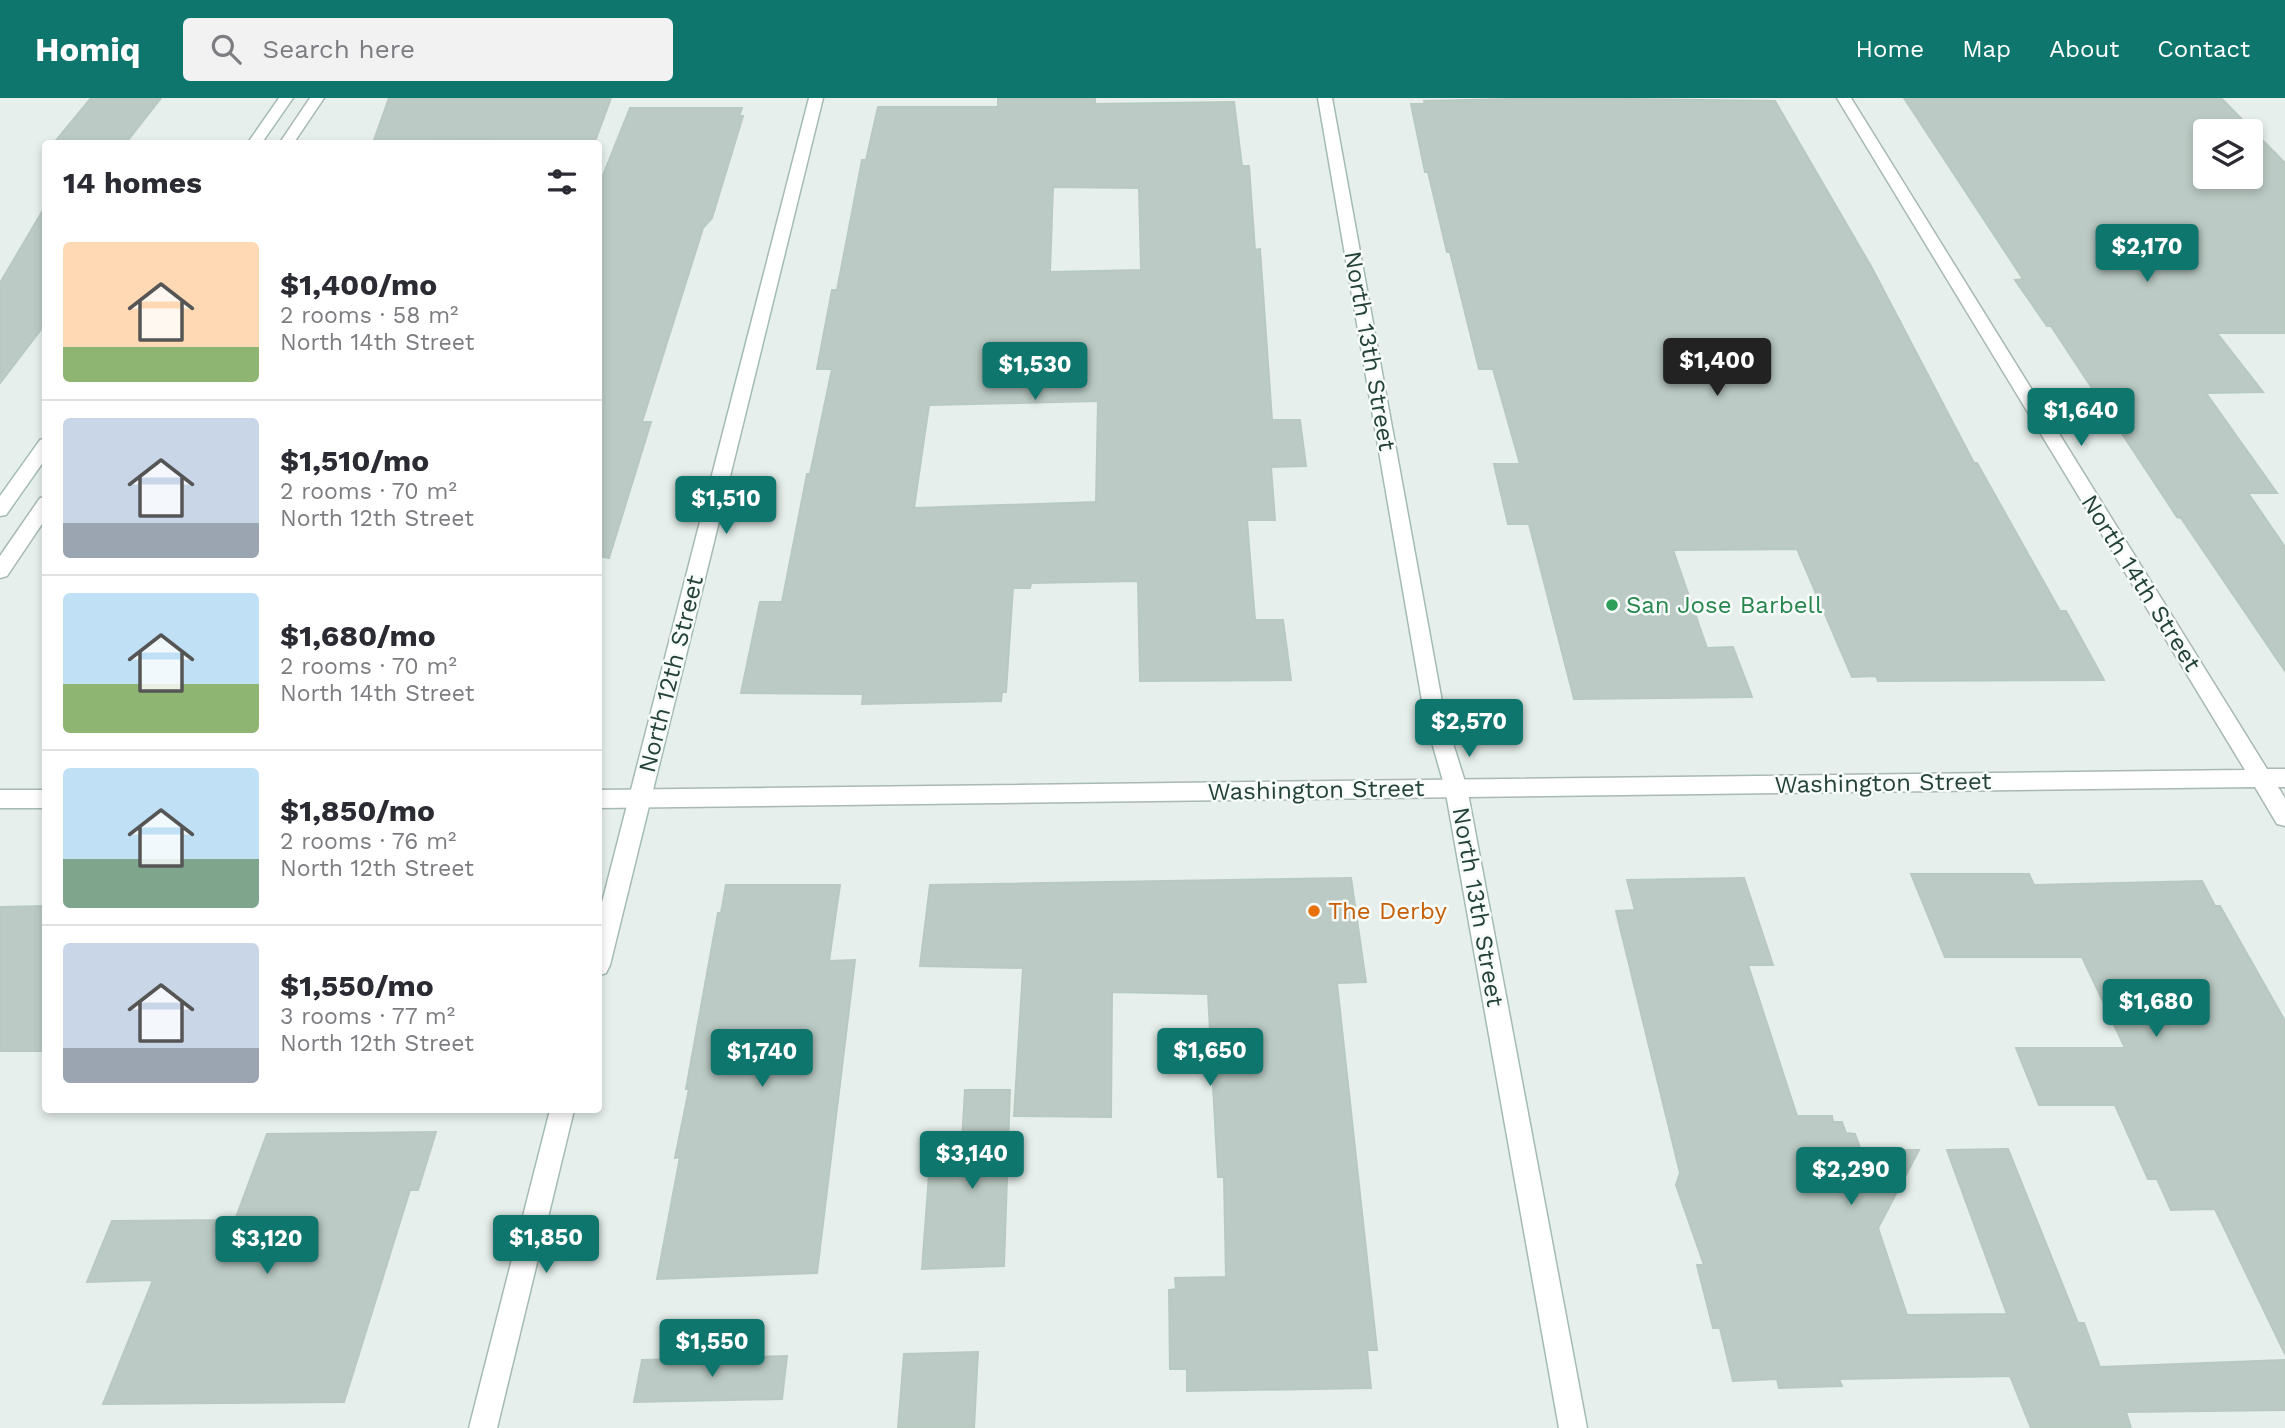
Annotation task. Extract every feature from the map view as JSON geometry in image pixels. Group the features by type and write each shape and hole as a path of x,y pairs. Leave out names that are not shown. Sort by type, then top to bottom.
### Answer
{"street":[{"path":"257,140 286,98"},
{"path":"289,140 317,98"},
{"name":"North 12th Street","path":"602,949 816,98"},
{"name":"North 13th Street","path":"1325,98 1434,718 1456,789 1573,1428"},
{"name":"North 14th Street","path":"1844,98 2285,817"},
{"path":"0,510 42,450"},
{"path":"0,571 42,509"},
{"name":"Washington Street","path":"602,799 2285,778"},
{"path":"0,799 42,799"},
{"path":"483,1428 561,1113"}],"building":[{"path":"91,98 161,98 128,140 56,140"},
{"path":"389,98 611,98 595,140 374,140"},
{"path":"998,98 1095,98 1095,104 1234,102 1242,166 1249,166 1255,250 1260,249 1272,420 1300,420 1306,466 1271,467 1275,520 1247,520 1255,620 1283,620 1291,680 1140,681 1138,581 1031,583 1030,588 1013,588 1006,692 1002,692 1001,701 862,704 863,694 741,693 760,602 782,602 807,474 810,474 832,369 817,369 832,290 837,290 862,160 866,160 878,107 998,107","holes":["1053,187 1139,188 1141,270 1050,272","1098,401 1096,502 914,508 929,405"]},
{"path":"1556,98 1775,101 1872,268 1974,463 1977,463 2060,611 2066,611 2104,680 1878,681 1876,676 1852,677 1797,549 1673,550 1707,648 1733,647 1752,697 1574,699 1529,524 1508,524 1494,464 1520,464 1493,369 1479,369 1450,252 1447,252 1428,172 1425,172 1411,104 1425,104 1424,101"},
{"path":"1904,98 2221,98 2242,119 2193,119 2193,189 2263,189 2263,141 2285,163 2285,333 2217,333 2263,392 2206,393 2277,493 2248,493 2285,547 2285,671 2181,518 2177,517 2051,326 2047,326 2015,280 2023,279"},
{"path":"630,108 742,108 739,116 743,116 712,218 703,228 642,422 651,422 609,558 602,557 602,178"},
{"path":"42,212 42,328 0,383 0,283"},
{"path":"1911,874 2029,874 2034,885 2202,881 2215,906 2220,906 2285,1021 2285,1354 2215,1209 2171,1210 2157,1179 2148,1179 2115,1105 2039,1105 2016,1048 2125,1048 2082,957 1945,957"},
{"path":"1351,878 1366,982 1337,983 1377,1350 1367,1350 1371,1388 1187,1391 1187,1369 1170,1369 1169,1290 1176,1289 1175,1278 1226,1277 1224,1177 1218,1177 1208,994 1112,992 1111,1117 1014,1116 1023,968 920,966 930,885"},
{"path":"1744,878 1773,965 1748,965 1797,1116 1832,1116 1833,1122 1842,1122 1846,1133 1855,1134 1861,1150 1919,1150 1878,1228 1907,1315 2007,1314 1947,1150 2008,1149 2078,1323 2084,1323 2100,1367 2285,1360 2285,1410 2126,1412 2131,1428 2031,1428 2010,1376 1839,1379 1842,1386 1779,1388 1777,1379 1733,1381 1720,1328 1713,1328 1697,1265 1704,1265 1676,1185 1680,1173 1616,911 1635,910 1627,880"},
{"path":"726,885 840,885 829,961 855,960 817,1273 657,1279 680,1157 675,1158 689,1089 686,1089 718,913 721,913"},
{"path":"42,906 42,1051 0,1051 0,907"},
{"path":"965,1090 1010,1090 1004,1266 922,1269 929,1175 960,1174"},
{"path":"436,1132 418,1190 410,1190 344,1402 103,1404 153,1280 87,1282 112,1221 235,1220 267,1134"},
{"path":"978,1352 974,1428 898,1428 904,1354"},
{"path":"787,1356 782,1399 634,1402 642,1360"}],"place":[{"name":"San Jose Barbell","path":"1612,605"},
{"name":"The Derby","path":"1314,911"}]}
